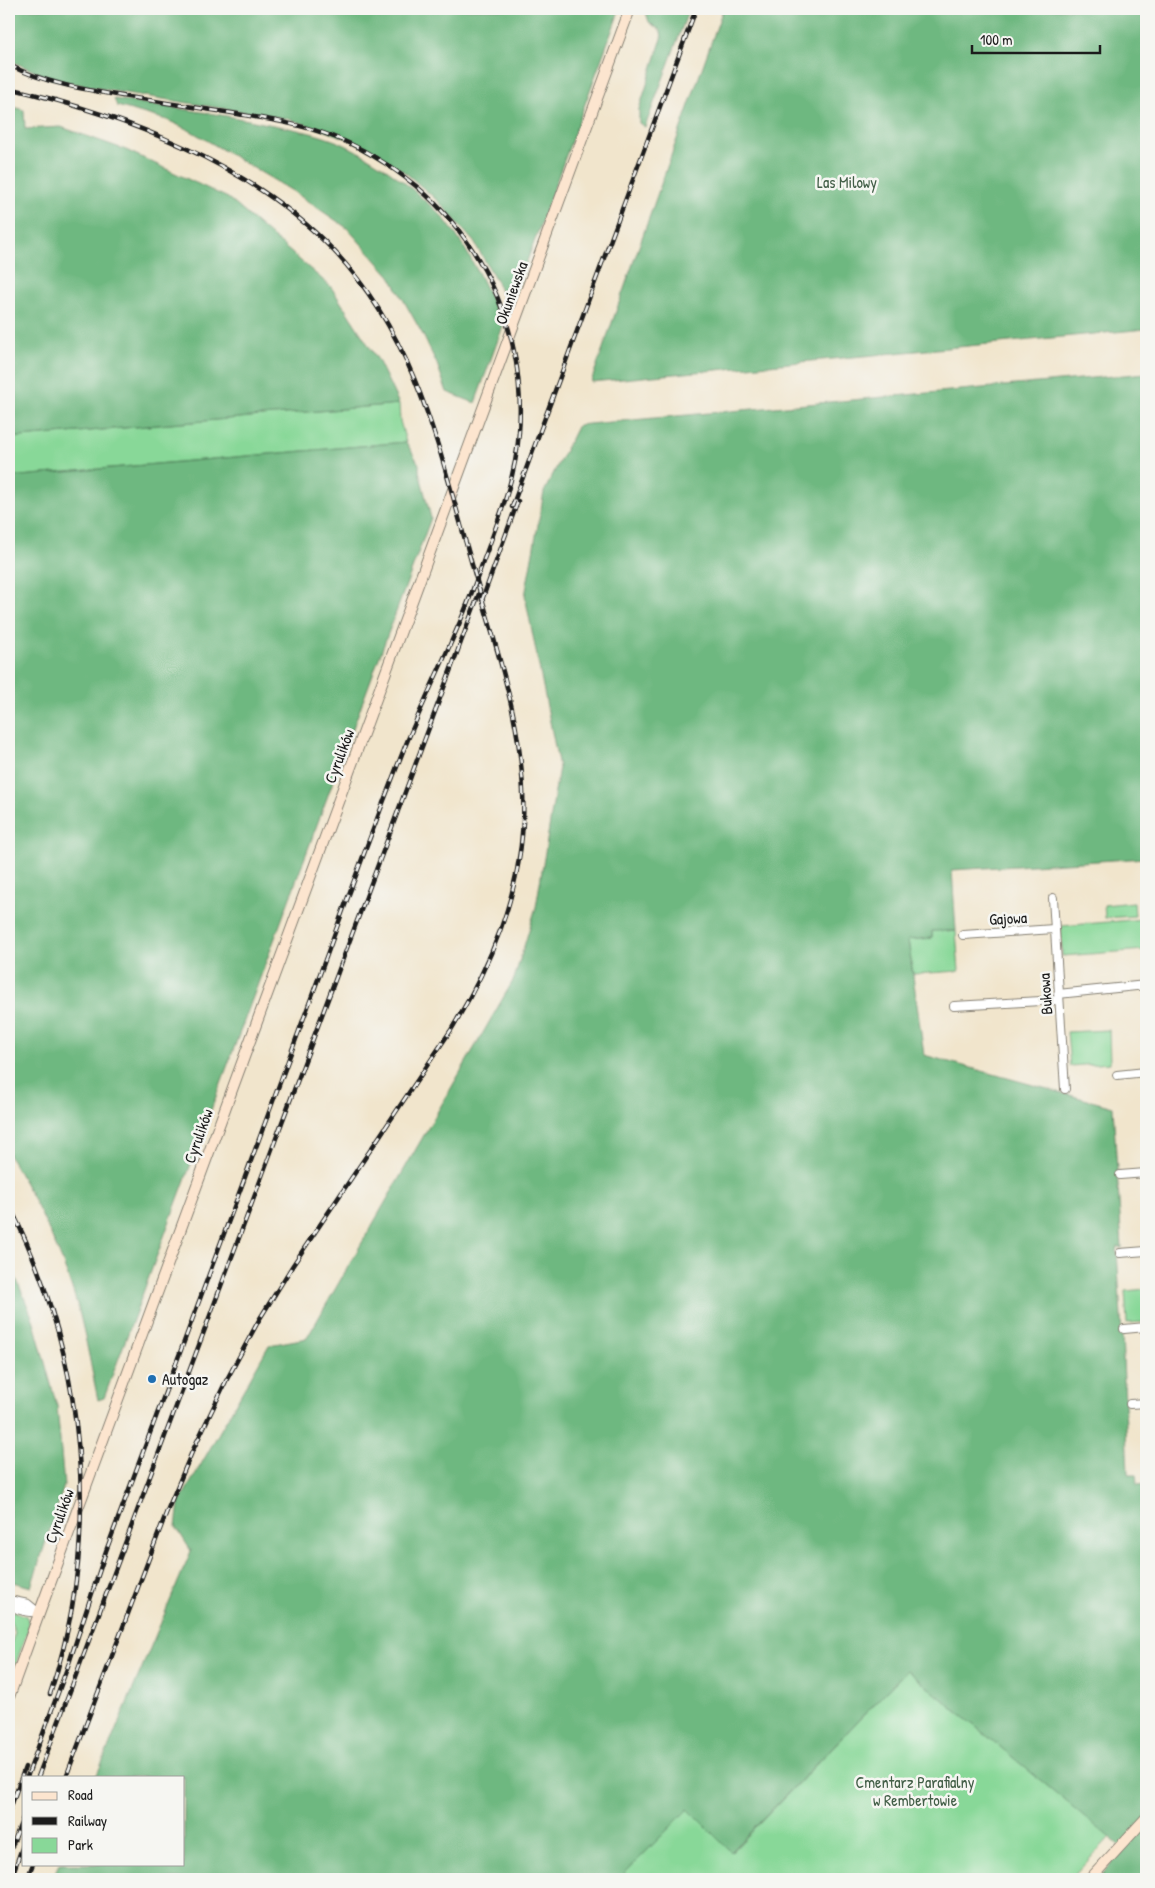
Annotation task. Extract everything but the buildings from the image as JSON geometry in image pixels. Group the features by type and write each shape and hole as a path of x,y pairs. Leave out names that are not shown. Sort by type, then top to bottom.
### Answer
{"main road":[{"name":"Okuniewska","path":"419,587 630,9"},
{"name":"Cyrulików","path":"9,1697 239,1068 419,587"},
{"path":"1090,1879 1146,1818"}],"street":[{"name":"Bukowa","path":"1053,898 1065,1089"},
{"name":"Gajowa","path":"963,935 1054,930"},
{"path":"954,1006 1058,997 1146,985"},
{"path":"1117,1075 1146,1072"},
{"path":"1120,1175 1146,1173"},
{"path":"1120,1253 1146,1251"},
{"path":"1124,1329 1146,1327"},
{"path":"1130,1404 1146,1403"},
{"path":"9,1600 28,1604 39,1612"},
{"path":"9,1604 26,1612 39,1612"}],"green space":[{"path":"9,9 620,9 509,310 496,280 474,242 439,202 407,174 381,156 352,140 289,119 113,91 52,79 9,60"},
{"path":"645,9 689,9 645,127 639,123 639,109 662,38 661,31 649,22"},
{"name":"Las Milowy","path":"723,9 1146,9 1146,329 591,382"},
{"path":"114,99 230,117 317,135 356,150 405,183 443,217 454,232 477,271 503,326 475,403 447,392 437,364 423,335 390,276 347,228 294,192 191,131 167,120 117,106"},
{"path":"9,106 24,110 25,129 61,127 126,150 228,198 331,287 378,360 399,404 9,438"},
{"path":"1146,373 1146,858 952,870 956,931 932,931 932,938 908,940 924,1055 1113,1107 1122,1248 1118,1247 1117,1251 1128,1474 1136,1474 1137,1485 1146,1484 1146,1879 1098,1879 1116,1858 1120,1846 907,1670 731,1852 688,1809 619,1879 52,1879 58,1866 185,1866 185,1776 96,1776 191,1551 176,1527 179,1503 269,1345 307,1338 514,979 536,907 559,767 525,596 544,492 578,425"},
{"path":"399,404 400,421 406,442 9,477 9,438"},
{"path":"406,442 419,464 419,471 431,518 104,1398 98,1400 80,1315 67,1273 40,1213 9,1155 9,477"},
{"path":"1134,902 1135,916 1105,918 1104,905"},
{"path":"1143,919 1145,950 1062,956 1061,926"},
{"path":"945,930 947,932 956,931 959,971 913,974 908,940 932,938 932,931"},
{"path":"1109,1030 1110,1063 1070,1066 1067,1032"},
{"path":"9,1261 33,1319 57,1406 64,1486 31,1587 9,1581"},
{"path":"1146,1289 1146,1322 1127,1323 1125,1291"},
{"path":"14,1611 26,1616 28,1629 9,1683 9,1649 15,1633 9,1617 10,1613"},
{"name":"Cmentarz Parafialny w Rembertowie","path":"907,1670 1110,1837 1071,1879 619,1879 688,1808 732,1852"}],"railway":[{"path":"512,507 696,9"},
{"path":"9,65 53,82 82,89 284,122 322,132 367,152 416,186 441,210 463,237 482,266 497,297 508,329 516,362 520,397 519,432 515,463 498,521 464,613 409,737 376,823 106,1551 69,1663 27,1776"},
{"path":"9,88 52,99 140,128 184,147 225,168 265,193 301,220 334,251 363,285 387,322 406,360 423,400 437,441 509,693 520,757 523,789 523,822 516,878 509,904 490,956 451,1030 293,1265 259,1320 226,1381 192,1452 167,1511 66,1776"},
{"path":"482,600 518,501"},
{"path":"38,1776 480,591"},
{"path":"9,1205 35,1262 55,1322 70,1383 78,1445 81,1508 77,1571 67,1633 50,1694"},
{"path":"9,1812 25,1767"},
{"path":"9,1854 22,1820"},
{"path":"11,1879 22,1848"},
{"path":"27,1879 32,1866"}],"place":[{"name":"Autogaz","path":"152,1379"}]}
